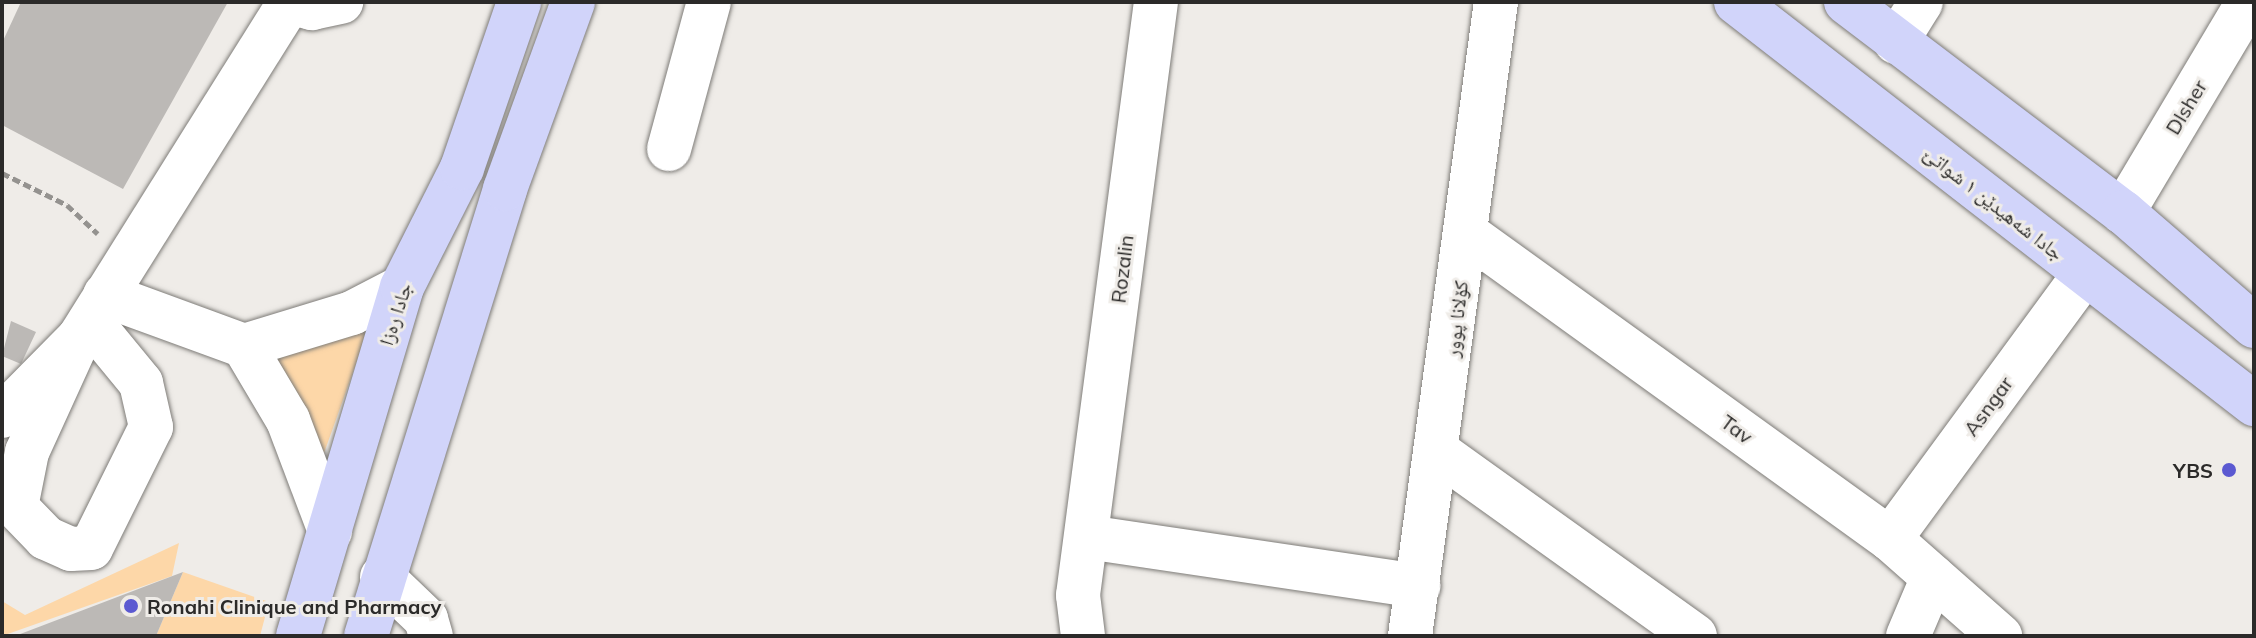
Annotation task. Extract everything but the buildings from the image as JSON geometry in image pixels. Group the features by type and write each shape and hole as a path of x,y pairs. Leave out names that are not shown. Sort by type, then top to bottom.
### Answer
{"main road":[{"name":"جادا ره‌زا","path":"298,636 402,287 462,168 519,2"},
{"path":"366,636 505,189 573,2"},
{"name":"جادا شەهیدێن ١ شواتێ","path":"1736,2 2254,404"},
{"path":"1846,2 2123,212 2254,326"}],"street":[{"path":"2,416 91,318 292,3 312,8 341,2"},
{"path":"669,149 709,2"},
{"name":"Rozalin","path":"1083,636 1078,595 1156,2"},
{"name":"کۆلانا پوور","path":"1410,636 1438,452 1496,2"},
{"path":"1896,42 1921,2"},
{"name":"Dlsher","path":"2123,212 2248,2"},
{"name":"Tav","path":"1466,233 1890,539 2000,636"},
{"name":"Asngar","path":"1890,539 2085,274"},
{"path":"91,318 244,346 352,313 402,287"},
{"path":"244,346 288,420 330,531"},
{"path":"1438,452 1695,636"},
{"path":"1087,537 1418,586"},
{"path":"382,577 426,619 431,636"},
{"path":"1908,636 1933,577"}],"path":[{"path":"2,173 67,205 98,232 107,267 91,318"}],"shaded area":[{"path":"376,308 319,467 275,355"},
{"path":"179,543 172,576 2,636 2,601 25,615"},
{"path":"183,572 269,602 260,636 156,636"}],"place":[{"name":"YBS","path":"2229,470"},
{"name":"Ronahi Clinique and Pharmacy","path":"131,606"}]}
